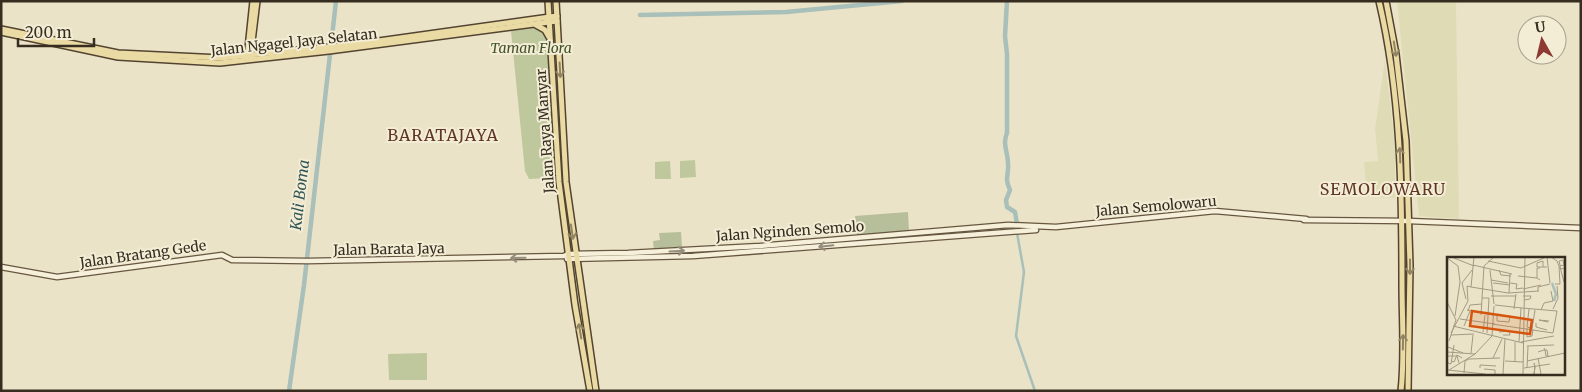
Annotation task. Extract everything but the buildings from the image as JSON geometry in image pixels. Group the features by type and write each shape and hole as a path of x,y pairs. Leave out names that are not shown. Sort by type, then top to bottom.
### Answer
{"main road":[{"path":"249,58 253,1"},
{"path":"249,58 257,1"},
{"name":"Jalan Raya Manyar","path":"553,19 556,1"},
{"path":"1379,1 1386,31 1400,147 1403,314 1401,391"},
{"path":"1386,1 1402,97 1409,221 1410,324 1408,391"},
{"path":"548,2 546,12 535,22 545,30 551,42"},
{"name":"Jalan Raya Manyar","path":"548,2 554,29 566,217"},
{"name":"Jalan Ngagel Jaya Selatan","path":"3,31 118,53 198,58 249,58 331,49 553,19"},
{"name":"Jalan Raya Manyar","path":"554,29 551,42 566,217 572,256"},
{"path":"1394,88 1397,89 1400,86"},
{"path":"1395,98 1398,95 1402,97"},
{"name":"Jalan Semolowaru","path":"1016,228 1055,230 1089,224 1219,212 1303,219 1409,221"},
{"path":"1409,221 1581,228"},
{"name":"Jalan Nginden Semolo","path":"572,256 727,251 1016,228"},
{"name":"Jalan Bratang Gede","path":"1,267 58,277 222,254 232,260 307,261"},
{"path":"572,256 596,391"},
{"path":"572,256 575,305 590,391"},
{"name":"Jalan Barata Jaya","path":"307,261 572,256"},
{"path":"575,305 582,304"},
{"path":"1403,314 1410,313"},
{"path":"1403,324 1406,322 1410,324"}],"shaded area":[{"path":"1397,1 1456,1 1459,219 1419,216"},
{"path":"1385,60 1395,146 1395,198 1367,197 1364,162 1378,161 1375,129"}],"green space":[{"name":"Taman Flora","path":"533,27 542,30 548,39 555,173 551,178 529,179 525,171 511,31"},
{"path":"695,160 696,177 680,178 680,161"},
{"path":"670,161 671,179 655,179 655,162"},
{"path":"908,212 909,232 857,236 855,216"},
{"path":"681,232 682,248 654,250 653,241 660,240 659,233"},
{"path":"427,353 427,380 389,380 388,354"}],"waterway":[{"name":"Kali Boma","path":"289,391 304,285 336,1"},
{"path":"553,1 560,140 573,256"},
{"path":"640,15 786,12 902,1"},
{"path":"1007,1 1005,36 1007,54 1007,133 1005,145 1008,159 1007,179 1010,190 1006,200 1007,207 1015,212 1017,224"},
{"path":"905,238 997,231"},
{"path":"1017,233 1024,272 1016,336 1035,391"},
{"path":"806,245 858,241"},
{"path":"671,254 703,253"}],"district":[{"name":"BARATAJAYA","path":"443,135"},
{"name":"SEMOLOWARU","path":"1383,189"}]}
